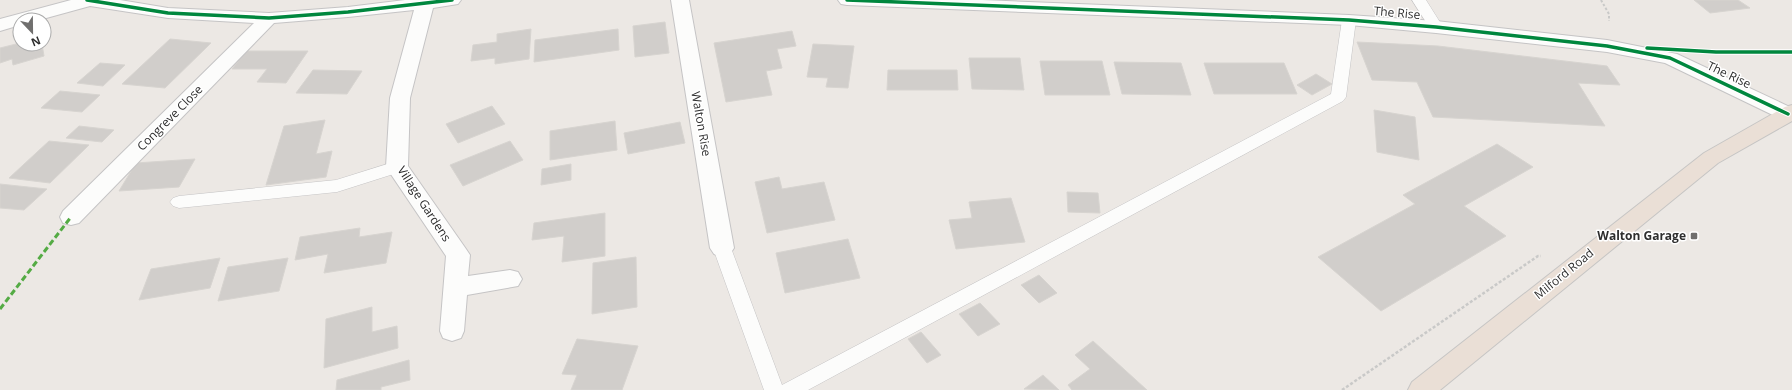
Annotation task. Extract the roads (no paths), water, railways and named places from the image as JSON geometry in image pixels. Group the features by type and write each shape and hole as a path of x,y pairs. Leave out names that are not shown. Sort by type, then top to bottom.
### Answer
{"highway":[{"name":"Milford Road","path":"1420,390 1711,158 1790,113"}],"street":[{"path":"0,25 88,0 168,12 269,18 348,12 452,0"},
{"name":"Walton Rise","path":"680,0 722,248"},
{"name":"The Rise","path":"847,0 1349,20 1436,27 1607,46 1670,58 1790,113"},
{"name":"Village Gardens","path":"424,3 400,98 397,167 458,255 452,331"},
{"name":"Congreve Close","path":"71,217 269,18"},
{"path":"455,287 510,279"}],"lane":[{"path":"1418,0 1436,27"},
{"path":"790,390 1338,97 1349,20"},
{"path":"179,202 337,186 397,167"},
{"path":"722,248 774,390"}],"place":[{"name":"Walton Garage","path":"1694,236"}]}
